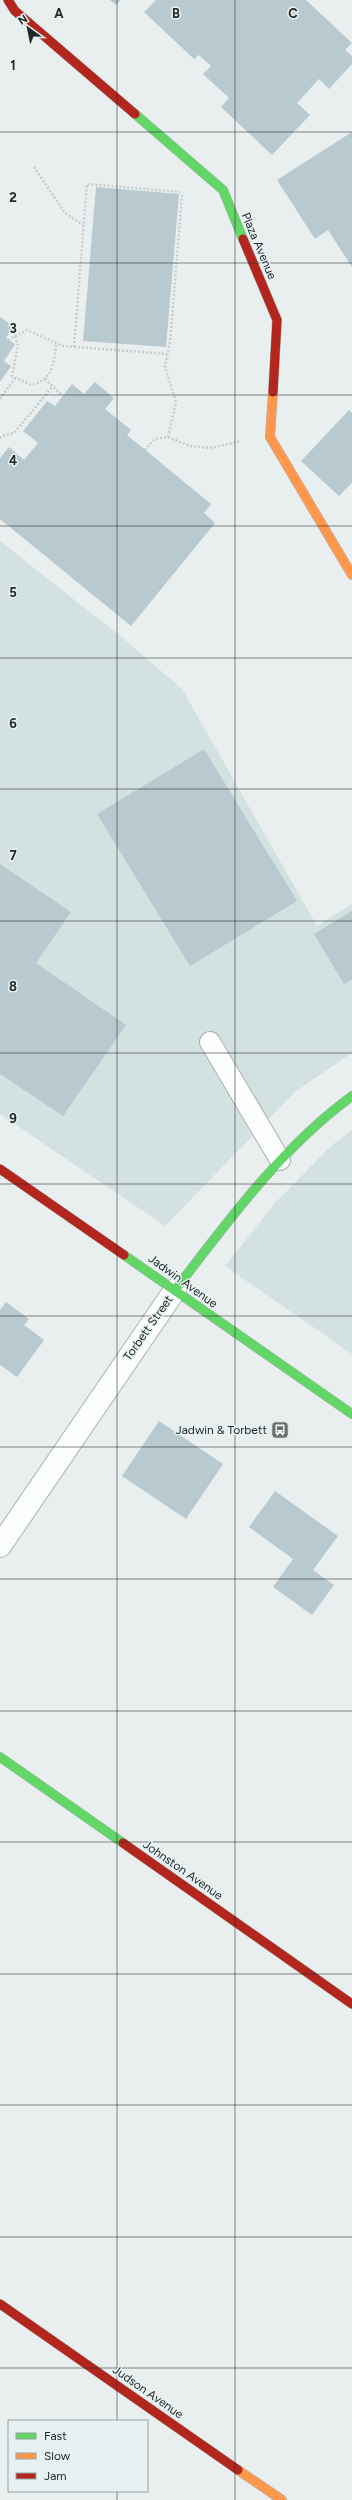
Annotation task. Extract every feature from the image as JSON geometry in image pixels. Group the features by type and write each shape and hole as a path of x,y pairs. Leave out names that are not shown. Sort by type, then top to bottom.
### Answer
{"street":[{"name":"Plaza Avenue","path":"8,0 15,11 223,190 278,320 270,437 352,576"},
{"name":"Torbett Street","path":"0,1546 175,1290 280,1160 309,1128 352,1096"},
{"name":"Jadwin Avenue","path":"0,1169 316,1387 352,1414"},
{"name":"Johnston Avenue","path":"0,1757 352,2004"},
{"name":"Judson Avenue","path":"0,2304 282,2500"}],"lane":[{"path":"210,1042 280,1160"}],"path":[{"path":"34,167 65,213 83,225"},
{"path":"74,347 87,184 182,193 170,342 165,367 176,402 168,437"},
{"path":"8,340 27,330 56,343 74,347 167,354"},
{"path":"15,336 18,344 12,376 31,385 45,379 54,365 56,343"},
{"path":"0,399 15,378"},
{"path":"45,379 61,394"},
{"path":"0,438 2,436 14,433 53,386"},
{"path":"145,450 155,439 168,437 190,446 210,448"}],"shaded area":[{"path":"0,541 124,639 182,689 317,926 352,904 352,1053 296,1091 165,1226 0,1114"},
{"path":"352,1130 352,1354 225,1266 275,1203 331,1146"}],"building":[{"path":"110,0 121,0 116,5"},
{"path":"156,0 306,0 352,43 345,50 352,56 352,64 329,89 319,79 297,103 310,115 272,155 221,107 229,98 203,74 211,66 199,55 194,59 144,12"},
{"path":"352,132 352,267 328,230 315,239 277,180"},
{"path":"96,187 179,194 166,347 83,341"},
{"path":"0,317 13,326 6,338 15,344 4,361 11,366 0,382"},
{"path":"95,382 114,398 105,409 131,430 127,435 211,504 204,513 215,523 131,626 0,519 0,458 9,447 24,460 38,443 23,431 47,401 55,406 72,384 84,394"},
{"path":"349,410 352,413 352,483 339,496 301,461"},
{"path":"204,749 297,901 190,966 97,814"},
{"path":"0,864 71,912 36,963 126,1025 63,1116 0,1074"},
{"path":"352,911 352,980 344,984 314,934"},
{"path":"6,1302 29,1319 24,1325 44,1340 17,1377 0,1365 0,1310"},
{"path":"159,1421 223,1464 186,1519 122,1476"},
{"path":"275,1491 338,1536 313,1570 334,1585 312,1615 273,1587 293,1559 249,1527"}],"traffic: fast":[{"path":"135,114 223,190 243,239"},
{"path":"175,1290 236,1212 279,1162 326,1117 352,1096"},
{"path":"124,1255 352,1414"},
{"path":"0,1757 123,1843"}],"traffic: slow":[{"path":"273,392 270,437 352,575"},
{"path":"238,2470 282,2500"}],"traffic: jam":[{"path":"8,0 15,11 135,114"},
{"path":"243,239 277,320 273,392"},
{"path":"0,1169 124,1255"},
{"path":"123,1843 352,2004"},
{"path":"0,2304 238,2470"}],"place":[{"name":"Jadwin & Torbett","path":"280,1430"}]}
